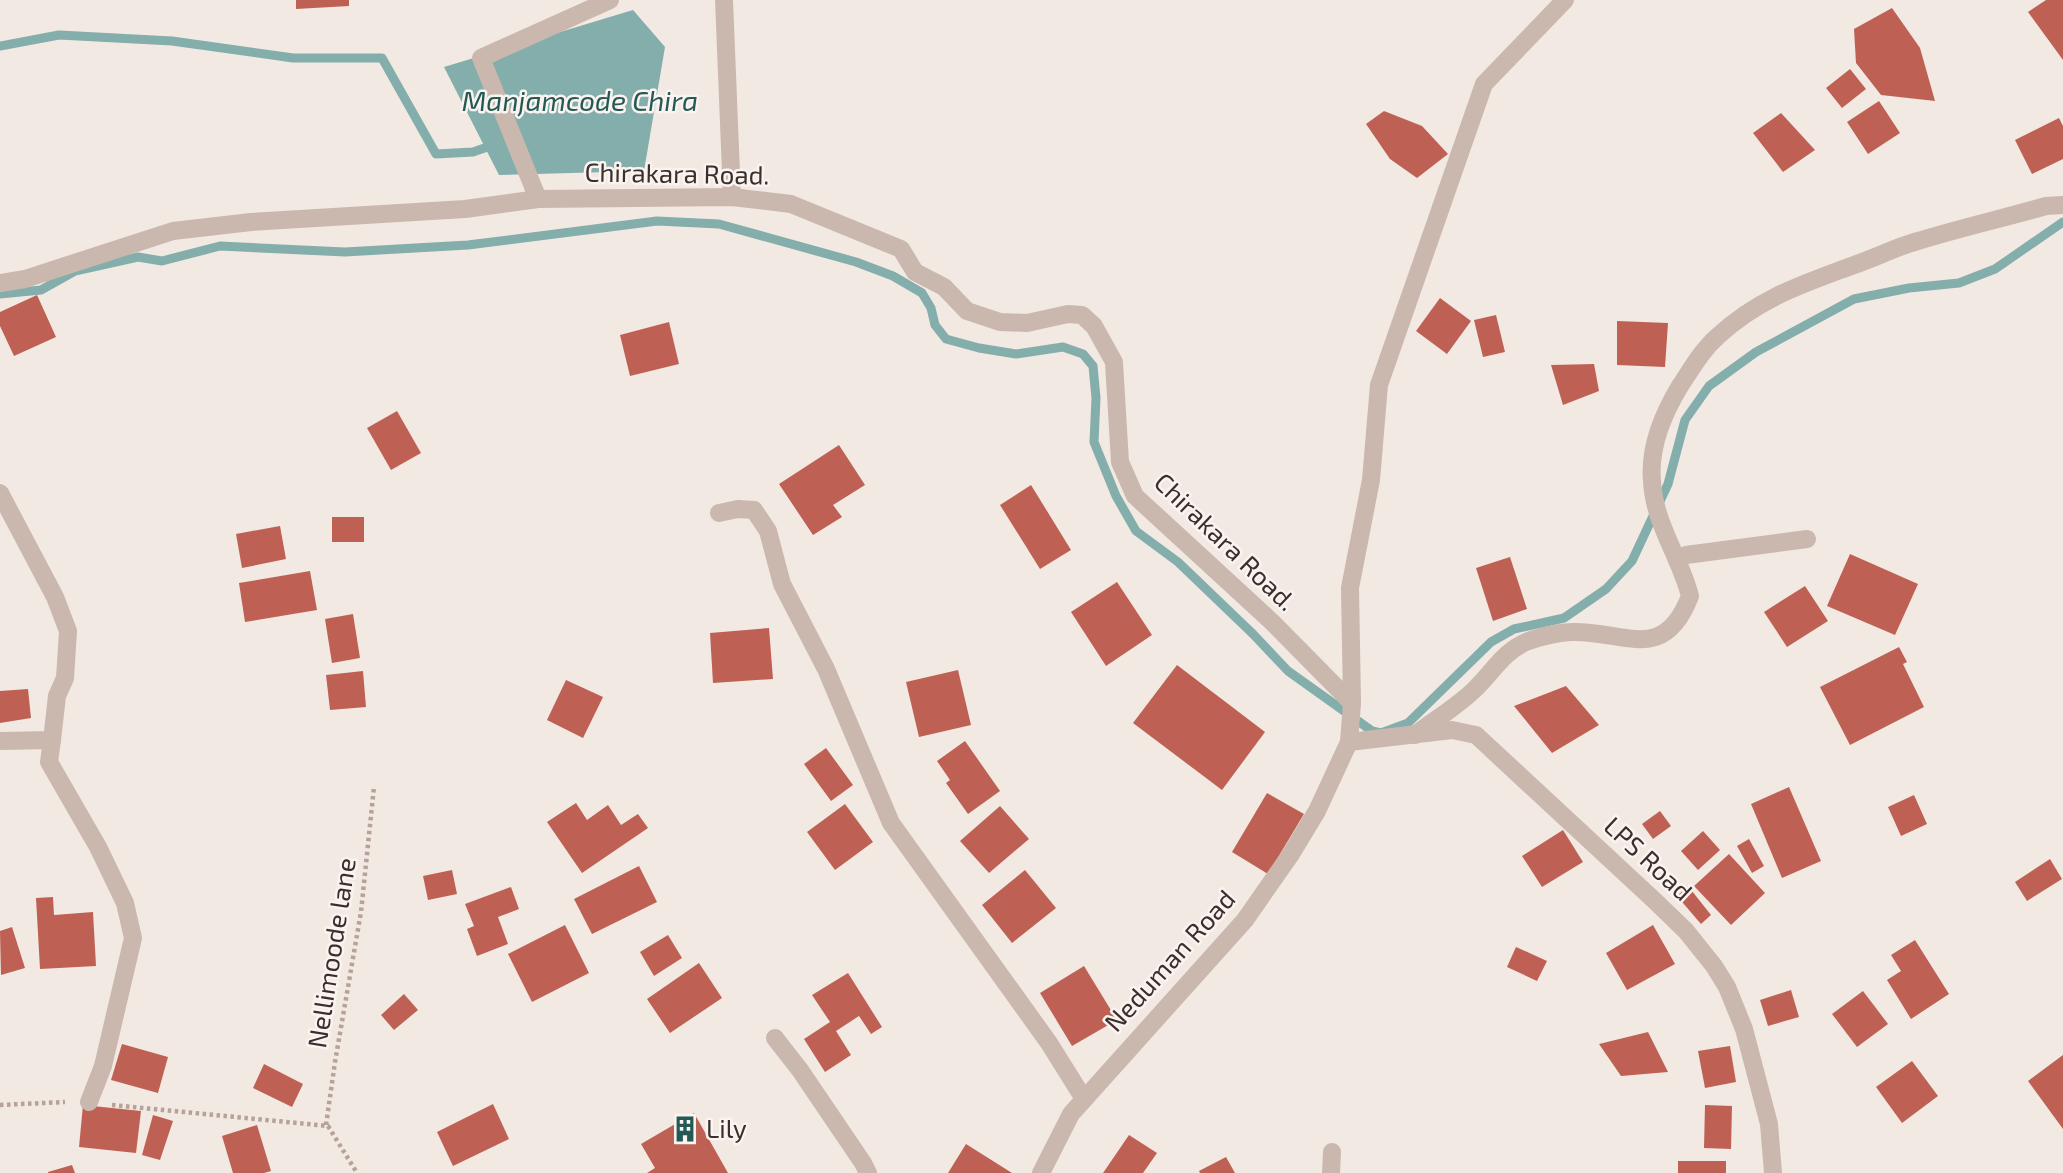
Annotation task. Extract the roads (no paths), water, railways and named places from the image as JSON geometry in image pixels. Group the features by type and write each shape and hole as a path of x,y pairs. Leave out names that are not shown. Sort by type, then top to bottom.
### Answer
{"street":[{"path":"538,199 481,58 610,0"},
{"path":"724,0 732,197"},
{"path":"1349,742 1352,703 1349,589 1371,480 1379,385 1484,84 1565,0"},
{"name":"Chirakara Road.","path":"0,283 25,279 173,231 251,222 465,209 538,199 732,197 791,204 901,249 915,271 944,287 967,311 1000,323 1027,323 1068,314 1083,316 1094,326 1114,362 1120,462 1135,496 1272,622 1352,703"},
{"path":"1415,735 1474,691 1505,656 1525,642 1572,632 1645,641 1661,635 1683,614 1690,596 1664,534 1651,482 1654,449 1660,426 1672,400 1702,352 1719,335 1767,299 1794,286 1915,242 2046,206 2063,205"},
{"path":"0,493 55,597 68,631 65,678 57,696 49,762 98,847 125,903 133,939 103,1066 89,1102"},
{"path":"719,513 738,509 754,510 768,531 782,584 826,669 891,823 1049,1043 1084,1099"},
{"path":"1677,560 1686,555 1807,539"},
{"name":"LPS Road","path":"1349,742 1452,730 1476,735 1686,931 1727,987 1744,1029 1769,1124 1773,1173"},
{"path":"0,741 52,740"},
{"name":"Neduman Road","path":"1041,1173 1071,1114 1245,920 1317,811 1349,742"},
{"path":"775,1038 800,1070 867,1173"},
{"path":"1331,1173 1332,1152"}],"water":[{"name":"Manjamcode Chira","path":"633,10 665,47 644,171 499,175 444,67"}],"waterway":[{"path":"0,46 59,35 172,41 293,58 382,58 436,154 473,152 496,144"},
{"path":"0,294 41,290 75,271 138,257 162,261 220,246 345,252 468,245 657,221 719,224 856,262 893,276 922,293 931,308 935,325 946,339 1016,354 1063,347 1083,354 1093,366 1096,398 1094,442 1116,496 1136,531 1178,562 1288,671 1372,731 1381,733 1408,723 1491,642 1514,629 1564,618 1606,589 1632,561 1668,484 1685,420 1709,386 1756,352 1854,299 1909,288 1959,283 1995,269 2063,222"}],"place":[{"name":"Lily","path":"685,1129"}]}
